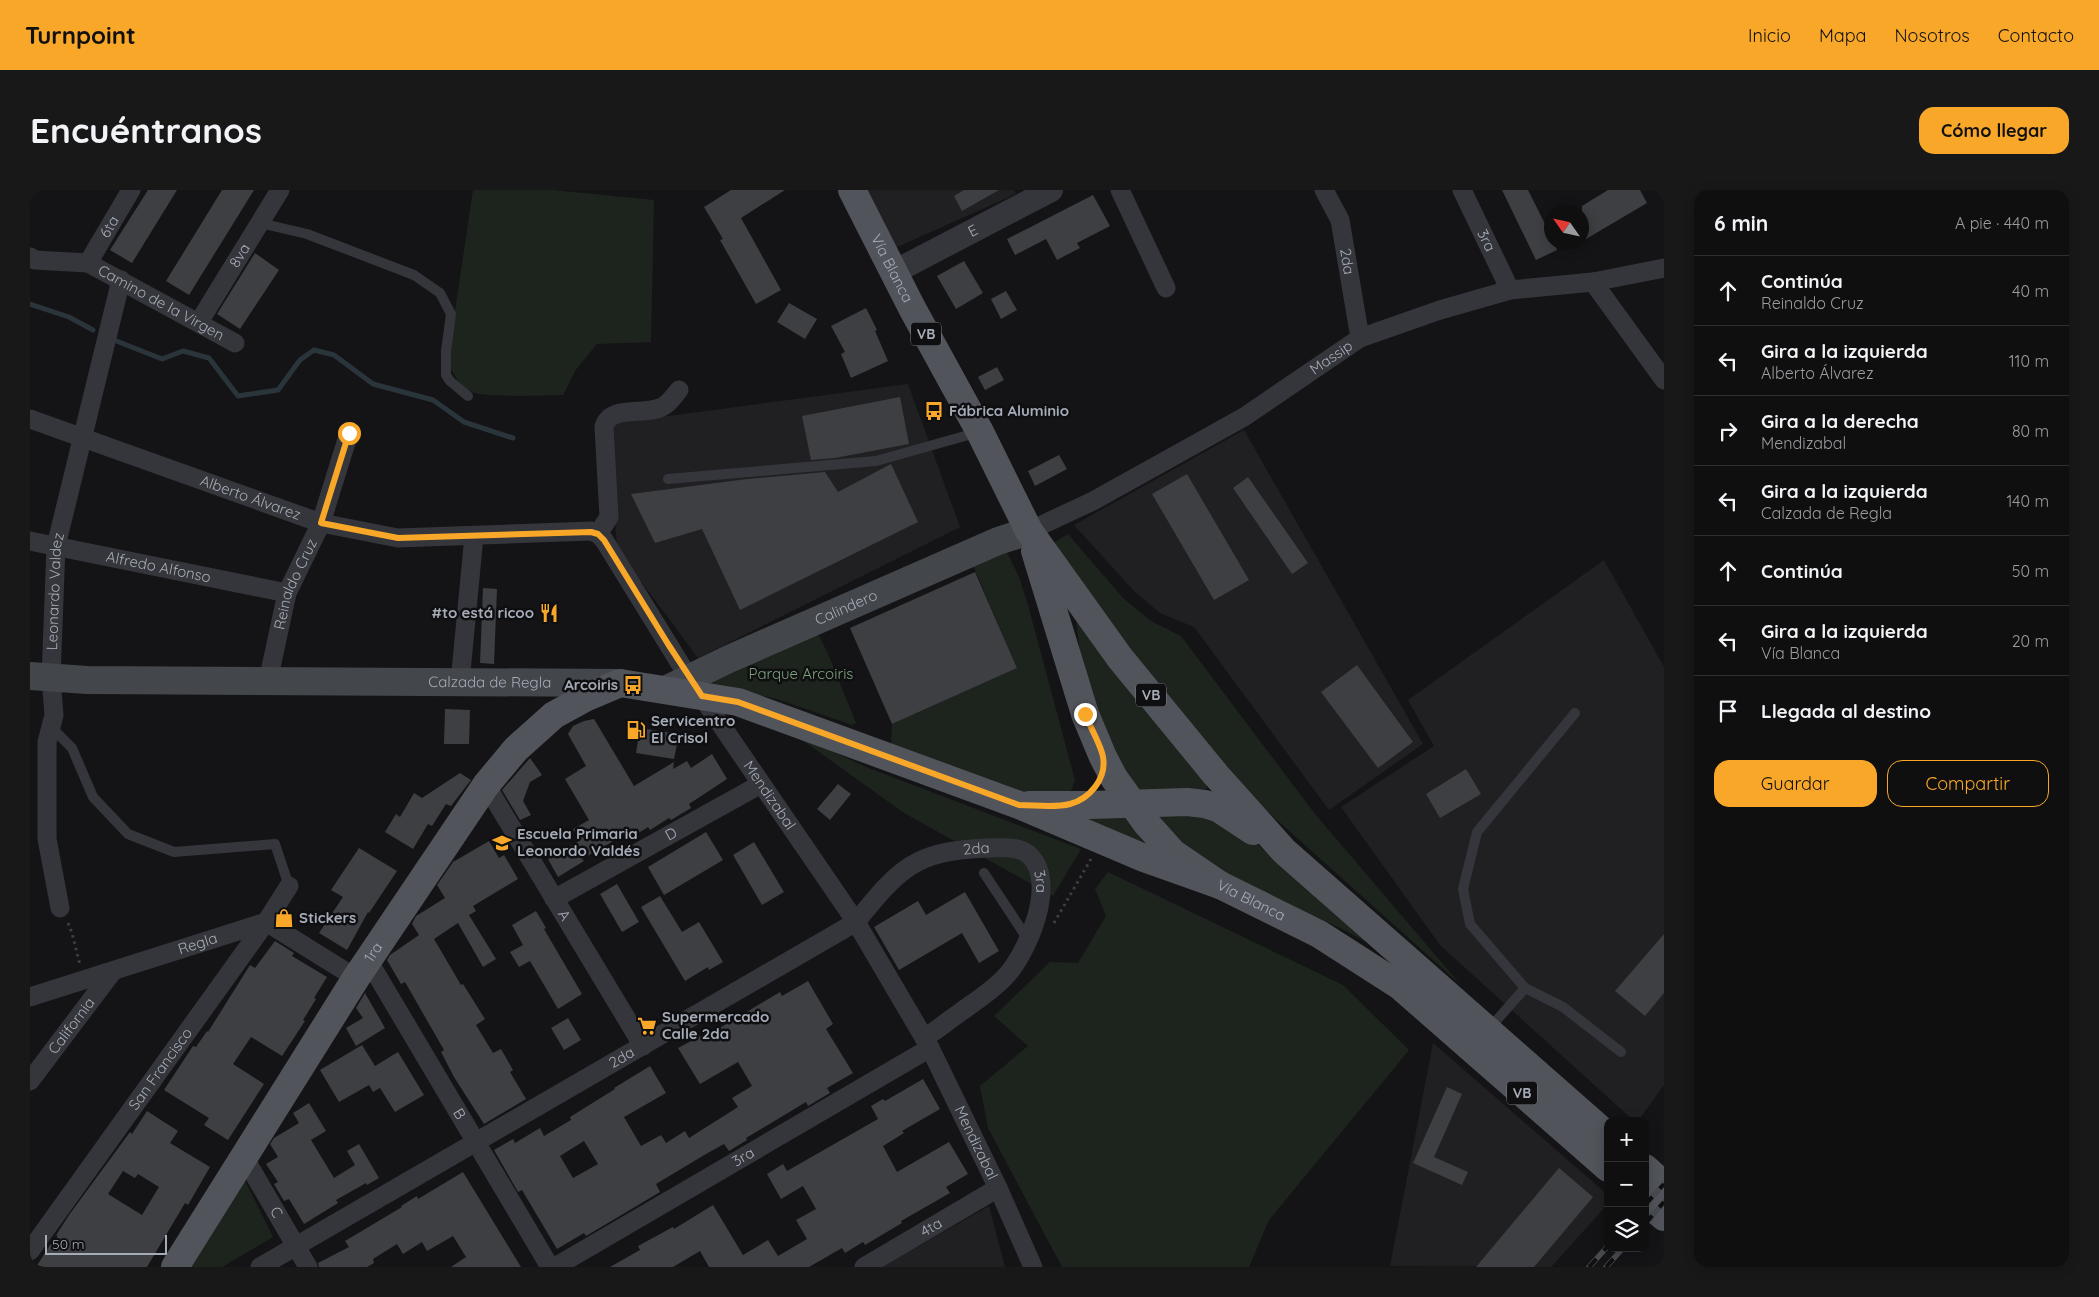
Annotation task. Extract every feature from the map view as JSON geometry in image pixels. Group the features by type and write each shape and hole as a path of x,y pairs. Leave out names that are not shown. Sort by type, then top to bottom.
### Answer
{"main road":[{"name":"Vía Blanca","path":"852,190 980,432 1029,531 1120,658 1216,775 1284,851 1604,1132"},
{"name":"Vía Blanca","path":"1029,531 1085,714 1114,778 1147,824 1174,853 1220,885 1319,934 1400,986 1604,1164"},
{"name":"Calindero","path":"696,687 990,545 1029,531"},
{"name":"Calzada de Regla","path":"41,677 87,680 620,683 665,690 696,687 1019,805 1144,858 1220,885"},
{"name":"1ra","path":"176,1267 362,969 486,785 516,749 554,715 587,696 620,683"},
{"path":"1069,804 1087,796 1095,787 1103,769 1103,757"},
{"path":"1019,805 1187,802 1205,804 1230,815 1284,851"},
{"path":"1649,1172 1664,1185"},
{"path":"1649,1204 1664,1217"}],"street":[{"name":"6ta","path":"88,263 131,190"},
{"name":"8va","path":"199,322 280,190"},
{"name":"E","path":"894,272 1051,190"},
{"path":"1120,190 1166,288"},
{"name":"2da","path":"1324,190 1340,220 1360,338"},
{"name":"3ra","path":"1462,190 1510,290"},
{"name":"Camino de la Virgen","path":"30,256 35,260 88,263 235,342"},
{"name":"Massip","path":"1029,531 1094,501 1244,417 1360,338 1440,310 1510,290 1593,282 1664,268"},
{"name":"Leonardo Valdez","path":"60,908 48,839 47,742 54,715 41,677 56,546 121,280"},
{"path":"1593,282 1664,380"},
{"path":"598,534 608,517 604,426 606,420 610,416 620,413 664,407 678,390"},
{"name":"Alberto Álvarez","path":"30,419 321,523 398,538 591,532 598,534"},
{"name":"Reinaldo Cruz","path":"268,681 286,593 321,523 349,433"},
{"name":"Mendizabal","path":"598,534 604,540 696,687 856,922 927,1043 998,1188"},
{"path":"460,682 474,536"},
{"name":"Alfredo Alfonso","path":"30,540 286,593"},
{"name":"D","path":"554,899 761,784"},
{"name":"A","path":"486,785 643,1046"},
{"name":"2da","path":"260,1267 856,922 887,884 911,863 940,852 1007,848 1024,851 1031,857"},
{"name":"3ra","path":"555,1267 927,1043 983,997 1007,975 1028,941 1039,909 1042,890 1037,866 1031,857"},
{"name":"San Francisco","path":"30,1250 266,922 289,886"},
{"path":"266,922 362,969"},
{"name":"Regla","path":"30,997 266,922"},
{"name":"B","path":"362,969 476,1142 550,1267"},
{"name":"California","path":"30,1081 113,970"},
{"name":"C","path":"244,1157 308,1267"},
{"path":"998,1188 1032,1267"},
{"name":"4ta","path":"864,1267 998,1188"}],"lane":[{"path":"260,223 307,234 414,275 440,293 451,314 446,351 446,375 450,381 468,396"},
{"path":"668,479 886,460 980,432"},
{"path":"1574,713 1477,832 1463,889 1470,924 1526,988 1563,1007 1621,1052"},
{"path":"51,727 72,748 93,797 128,834 174,852 275,844 289,886"},
{"path":"984,873 1028,941"},
{"path":"1488,1031 1526,988"}],"path":[{"path":"60,908 72,933 83,980"}],"shaded area":[{"path":"866,190 1014,190 1016,194 895,248"},
{"path":"908,384 960,527 698,658 617,549 609,424"},
{"path":"1244,430 1423,744 1329,810 1194,627 1160,613 1134,591 1074,525"},
{"path":"1604,560 1664,667 1664,1085 1641,1117 1630,1117 1440,945 1341,807 1434,746 1408,700"},
{"path":"1433,1043 1604,1192 1604,1208 1551,1267 1390,1266"},
{"path":"989,1206 1005,1267 882,1267"}],"green space":[{"path":"473,190 553,190 654,200 651,342 597,344 575,371 563,395 490,395 472,392 463,386 453,373 448,358"},
{"path":"1068,534 1123,598 1151,621 1181,636 1315,814 1460,984 1238,785 1165,698 1050,545"},
{"path":"1005,548 1019,577 1028,605 1075,780 1072,789 1064,796 1031,798 891,744 892,724 1017,668 972,563"},
{"path":"1076,619 1207,783 1207,789 1139,794 1110,750 1082,669"},
{"name":"Parque Arcoiris","path":"811,634 819,636 828,654 856,723 852,725 777,699 705,686"},
{"path":"791,732 866,767 1081,849 1053,896 904,813"},
{"path":"1119,810 1143,842 1138,843 1067,811"},
{"path":"1150,812 1224,818 1257,844 1374,946 1190,856"},
{"path":"1108,872 1343,985 1409,1050 1269,1220 1249,1267 1062,1267 988,1128 980,1086 1028,1046 994,1016 1050,962 1078,963 1106,916 1095,889"},
{"path":"245,1181 273,1237 222,1267 191,1267"}],"building":[{"path":"148,190 177,190 132,263 110,250"},
{"path":"222,190 254,190 189,295 166,281"},
{"path":"731,190 785,190 741,218 781,290 756,304 720,240 723,239 704,207"},
{"path":"964,190 999,190 962,211 954,196"},
{"path":"1502,190 1528,190 1544,222 1544,250 1557,250 1536,260"},
{"path":"1608,190 1640,190 1647,203 1589,237 1589,205 1584,205"},
{"path":"1093,195 1110,226 1077,243 1080,248 1057,260 1046,239 1015,255 1007,239"},
{"path":"255,253 279,270 240,329 217,314"},
{"path":"964,261 983,293 956,309 937,276"},
{"path":"1006,291 1017,310 1001,319 991,299"},
{"path":"789,303 817,319 805,339 777,322"},
{"path":"866,308 877,330 875,331 888,361 851,378 841,354 845,352 831,326"},
{"path":"997,367 1004,380 985,390 978,377"},
{"path":"900,397 909,444 835,458 811,460 802,416"},
{"path":"1059,455 1067,469 1035,486 1028,471"},
{"path":"891,464 918,522 740,610 702,529 655,543 631,494 747,479 825,472 838,492"},
{"path":"1187,474 1249,580 1214,600 1152,494"},
{"path":"1248,477 1308,563 1292,574 1233,488"},
{"path":"975,572 1017,668 892,724 850,628"},
{"path":"483,588 497,589 494,664 480,663"},
{"path":"1357,665 1413,742 1378,768 1321,692"},
{"path":"445,709 470,710 469,744 444,744"},
{"path":"594,719 634,786 674,762 673,769 687,761 691,768 712,754 727,779 689,804 691,808 671,820 669,818 650,830 648,827 629,839 626,834 582,859 584,861 558,877 548,859 579,841 573,829 589,820 565,779 586,766 568,734 573,726"},
{"path":"640,728 679,734 674,759 636,753"},
{"path":"530,758 542,775 530,782 523,801 531,815 520,820 502,790"},
{"path":"1466,769 1481,794 1440,818 1426,794"},
{"path":"460,773 471,780 451,806 446,804 432,826 428,824 413,849 385,832 396,814 400,817 414,793 422,798"},
{"path":"838,784 851,794 830,820 817,809"},
{"path":"706,832 723,860 664,895 648,867"},
{"path":"489,841 499,858 504,855 518,879 473,906 476,911 469,915 496,959 483,967 458,923 434,939 461,985 463,984 485,1019 476,1025 493,1053 501,1049 513,1070 510,1072 526,1099 484,1124 454,1077 441,1052 444,1050 405,982 401,984 387,960 390,955 419,935 412,924 416,916 445,898 437,885 453,862"},
{"path":"754,842 784,892 762,905 733,855"},
{"path":"359,848 397,871 368,912 347,950 319,933 343,897 331,890"},
{"path":"617,884 639,922 622,932 600,894"},
{"path":"965,892 999,951 979,963 962,933 899,970 874,927 918,901 926,915"},
{"path":"660,896 682,932 699,922 723,962 709,970 708,967 685,981 641,907"},
{"path":"536,911 546,928 544,929 582,994 558,1009 530,961 519,967 510,952 523,945 512,925"},
{"path":"1664,934 1664,993 1645,1016 1615,991"},
{"path":"275,941 294,953 292,956 327,977 303,1020 305,1021 282,1056 251,1037 233,1064 264,1084 228,1140 204,1125 209,1118 164,1090 193,1046 196,1047 208,1032 250,965 255,968"},
{"path":"808,981 833,1024 826,1029 853,1073 827,1088 830,1093 808,1106 806,1102 746,1138 747,1140 729,1151 724,1144 706,1154 656,1184 660,1192 586,1236 584,1233 557,1249 522,1190 518,1192 494,1150 513,1139 515,1143 540,1128 544,1136 571,1120 570,1117 650,1066 666,1093 624,1117 641,1146 661,1135 666,1143 685,1131 689,1138 738,1107 732,1098 752,1086 738,1062 700,1084 678,1048 712,1030 713,1032 780,992 782,996","holes":["584,1141 598,1164 573,1178 560,1156"]},
{"path":"365,993 385,1028 356,1046 346,1028 363,1018 356,1008"},
{"path":"568,1018 581,1040 564,1050 551,1028"},
{"path":"362,1045 375,1066 398,1052 424,1095 395,1112 380,1088 373,1092 369,1085 339,1102 320,1070"},
{"path":"923,1079 940,1109 902,1131 904,1133 883,1146 897,1172 949,1142 968,1174 946,1187 950,1193 901,1221 902,1223 865,1245 863,1242 845,1253 842,1248 809,1267 709,1267 700,1251 673,1267 610,1267 640,1250 638,1246 673,1227 674,1229 713,1205 743,1255 768,1240 778,1256 807,1239 796,1220 816,1209 803,1186 781,1199 767,1174 783,1164 787,1171 878,1119 871,1106 883,1099 885,1101"},
{"path":"1447,1087 1462,1094 1434,1157 1468,1172 1462,1185 1413,1163"},
{"path":"309,1103 326,1131 311,1140 334,1178 355,1165 347,1151 359,1144 379,1178 336,1200 338,1203 304,1224 289,1199 284,1201 274,1184 278,1182 266,1164 278,1157 270,1144 274,1138 299,1123 293,1113"},
{"path":"147,1111 178,1131 170,1143 210,1167 188,1205 185,1203 147,1267 36,1267 69,1215 130,1132 132,1134","holes":["123,1171 135,1178 138,1174 159,1187 142,1215 108,1194"]},
{"path":"1559,1168 1593,1197 1534,1267 1476,1267"},
{"path":"463,1172 521,1267 451,1267 466,1257 453,1236 427,1251 422,1242 403,1254 397,1244 373,1259 374,1263 367,1267 319,1267 318,1263 349,1247 345,1241 417,1196 418,1199"}],"waterway":[{"path":"30,304 69,317 93,330"},
{"path":"114,340 162,359 183,351 209,358 238,396 278,390 300,360 314,350 334,355 373,384 433,400 464,422 513,438"}],"railway":[{"path":"1649,1201 1664,1184"},
{"path":"1649,1219 1664,1202"},
{"path":"1589,1267 1604,1250"},
{"path":"1606,1267 1619,1252"}],"place":[{"name":"Fábrica Aluminio","path":"934,411"},
{"name":"#to está ricoo","path":"549,613"},
{"name":"Arcoiris","path":"633,685"},
{"name":"Servicentro El Crisol","path":"636,730"},
{"name":"Escuela Primaria Leonordo Valdés","path":"502,843"},
{"name":"Stickers","path":"284,918"},
{"name":"Supermercado Calle 2da","path":"647,1026"}],"route":[{"path":"349,433 321,523 398,538 591,532 598,534 604,540 702,696 738,702 1019,805 1069,804 1087,796 1095,787 1103,769 1103,757 1085,714"}]}
